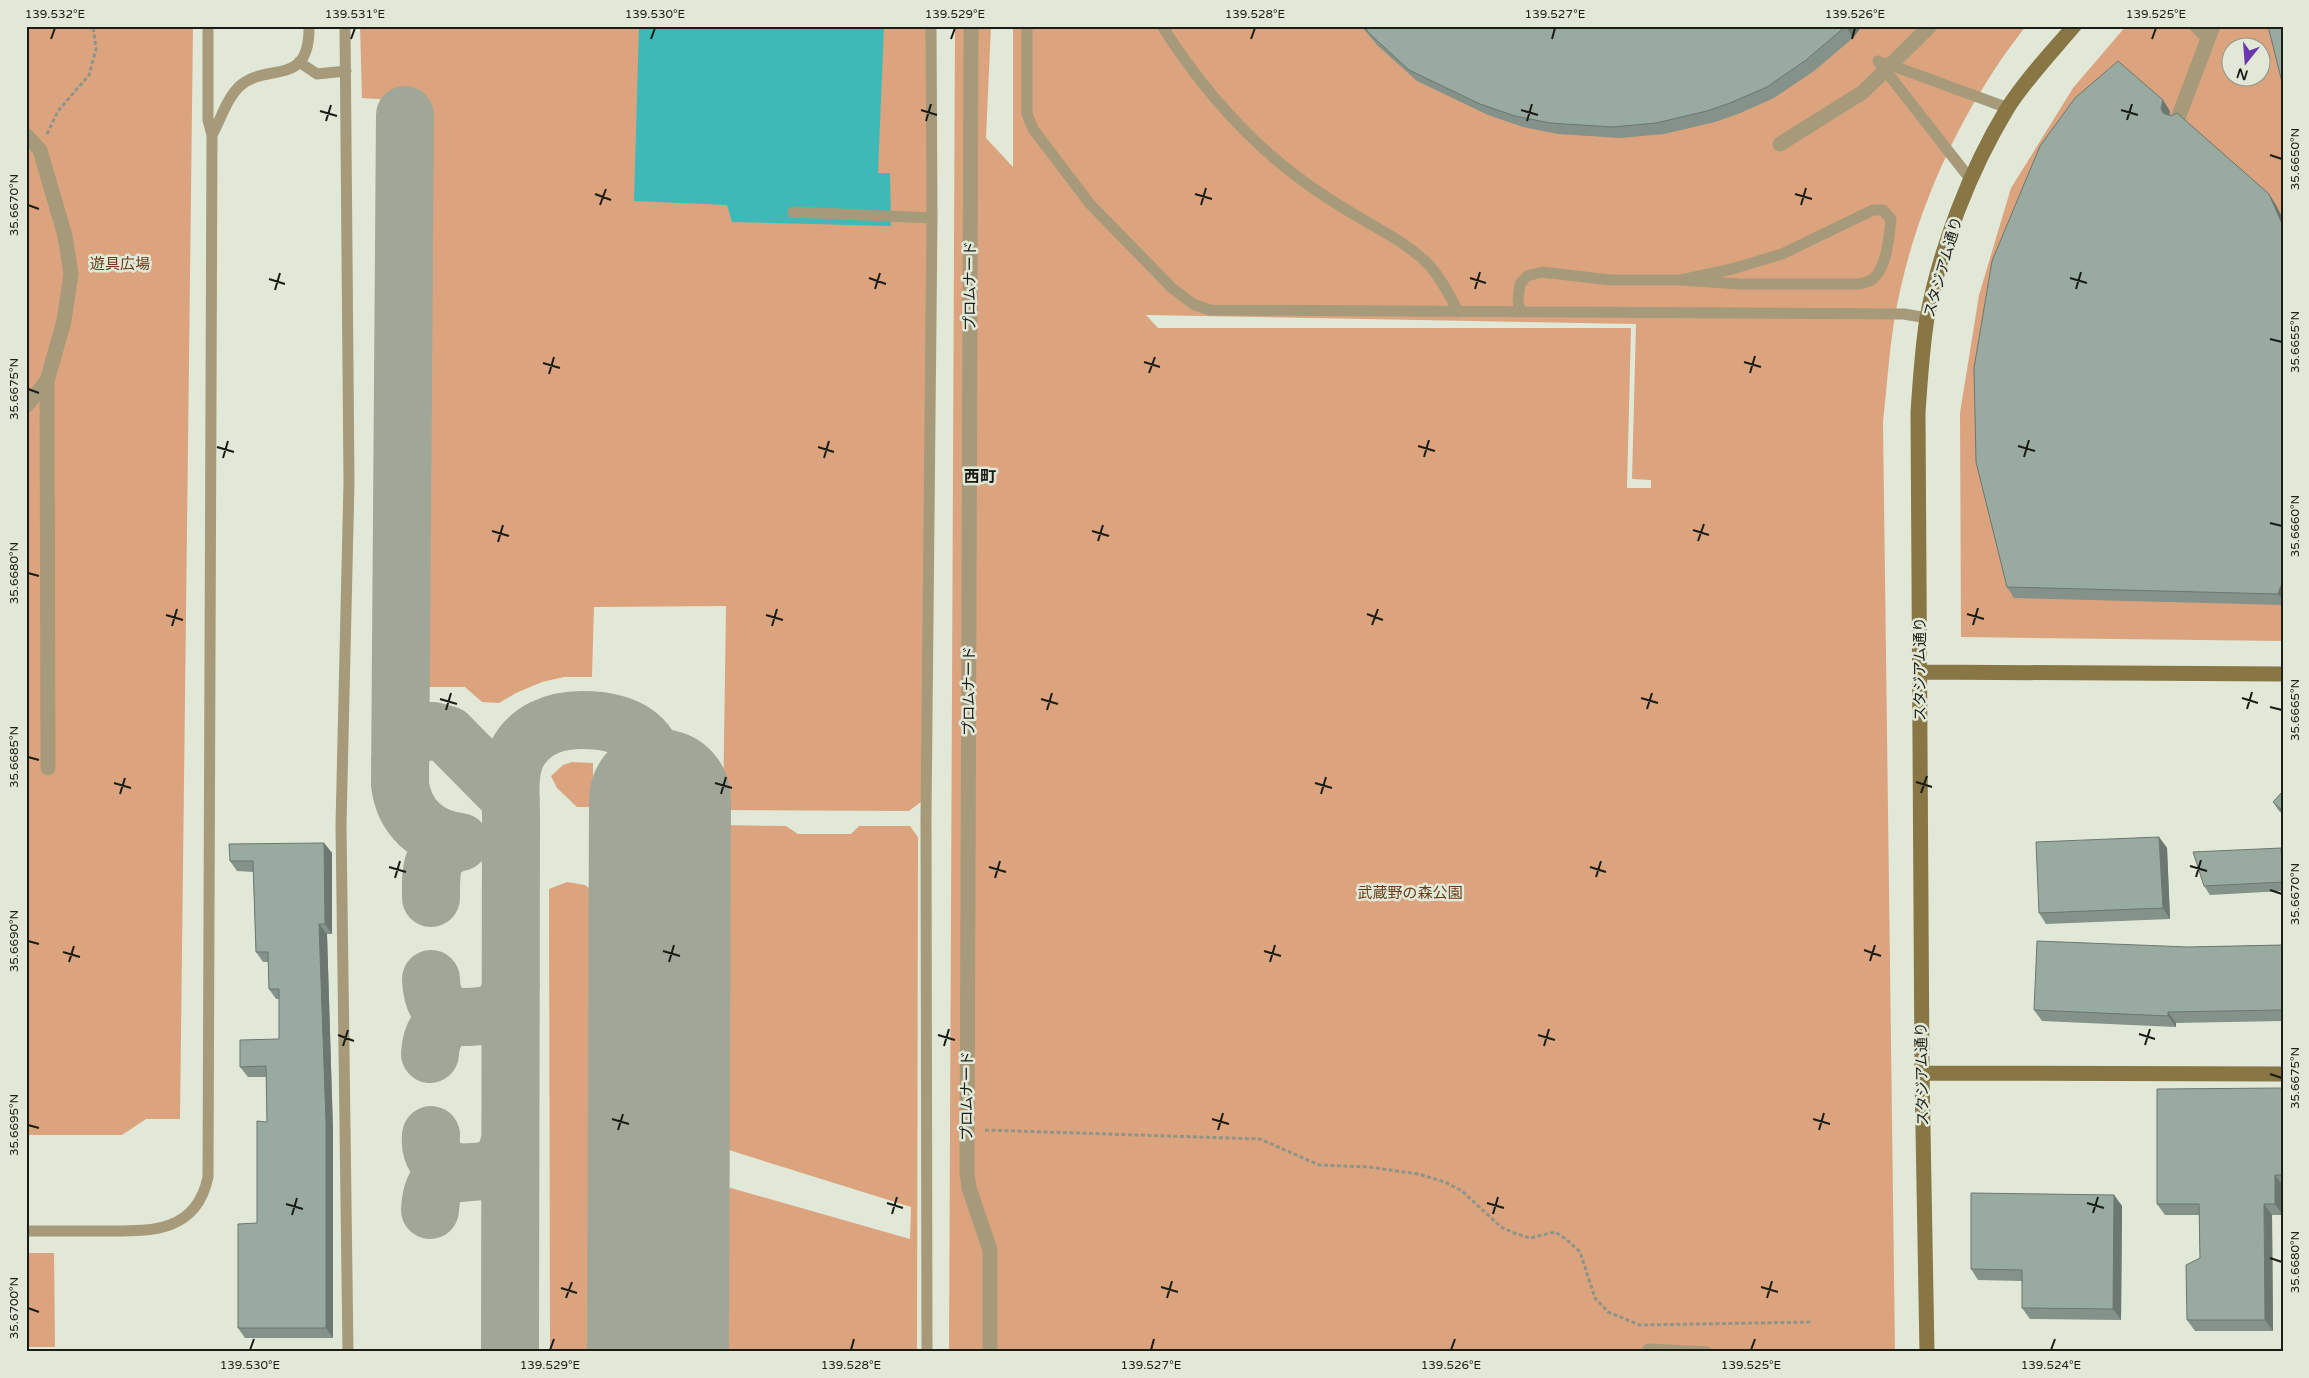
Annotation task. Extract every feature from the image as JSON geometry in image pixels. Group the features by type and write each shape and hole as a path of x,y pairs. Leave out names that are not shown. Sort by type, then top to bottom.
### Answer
{"street":[{"name":"プロムナード","path":"971,26 967,1129 968,1180 990,1250 990,1352"},
{"path":"1780,144 1863,92 1930,26"},
{"name":"スタジアム通り","path":"1927,1352 1922,1072 1918,413 1927,318 1947,244 1971,180 1986,148 2008,108 2043,62 2074,26"},
{"path":"2178,118 2206,30"},
{"path":"26,135 40,150 65,236 71,274 64,321 47,381 48,768"},
{"path":"26,406 47,381"},
{"path":"1920,672 2283,674"},
{"path":"1922,1072 2283,1074"}],"lane":[{"path":"26,1230 145,1231 170,1226 195,1209 205,1189 208,1177 212,135 208,120 208,26"},
{"path":"212,135 225,108 241,85 261,77 286,71 299,62 307,46 309,26"},
{"path":"345,26 349,482 341,825 348,1193 348,1352"},
{"path":"927,1352 926,798 932,218 931,26"},
{"path":"1027,26 1027,114 1033,129 1090,204 1172,288 1193,304 1210,310 1233,312 1904,314 1927,318"},
{"path":"1162,26 1207,89 1256,141 1298,178 1362,219 1391,235 1414,252 1429,265 1448,292 1458,312"},
{"path":"1971,180 1878,61 2008,108"},
{"path":"299,62 317,74 346,71"},
{"path":"1520,312 1518,300 1520,284 1527,276 1542,272 1610,280 1681,280 1740,284 1858,284 1871,281 1878,273 1884,256 1891,219 1883,210 1872,210 1782,254 1732,269 1681,280"},
{"path":"792,212 932,218"},
{"path":"1648,1352 1648,1349 1707,1352"}],"path":[{"path":"40,150 58,111 88,75 96,49 93,26"},
{"path":"967,1129 1260,1139 1319,1165 1369,1167 1418,1174 1445,1182 1462,1191 1501,1227 1514,1233 1530,1238 1555,1232 1566,1238 1580,1252 1598,1302 1608,1312 1640,1325 1812,1322"}],"green space":[{"name":"遊具広場","path":"26,26 193,26 180,1119 146,1119 122,1135 26,1135"},
{"path":"360,26 933,26 922,801 909,811 723,810 726,606 594,607 592,677 564,677 542,682 516,693 499,703 482,702 465,687 422,687 424,102 362,98"},
{"name":"武蔵野の森公園","path":"955,26 991,26 986,138 1013,167 1013,26 2026,26 2004,55 1965,118 1933,185 1920,220 1909,255 1897,307 1883,422 1895,1352 949,1352","holes":["1146,315 1636,324 1632,479 1651,480 1651,488 1627,488 1631,328 1158,328"]},
{"path":"2126,26 2283,26 2283,641 1961,637 1960,413 1979,295 2011,188 2073,88"},
{"path":"572,762 593,763 593,807 577,807 557,788 551,776 563,765"},
{"path":"719,825 786,826 798,834 851,834 859,826 910,826 918,837 917,1352 716,1352 717,1184 910,1239 911,1207 716,1146"},
{"path":"567,882 585,885 595,893 597,1352 550,1352 549,889"},
{"path":"26,1253 54,1253 55,1347 26,1347"}],"water":[{"path":"639,26 884,26 878,173 890,173 891,226 732,222 727,205 634,201"}],"building":[{"path":"1363,26 1846,26 1806,60 1767,87 1730,103 1707,111 1656,123 1612,127 1550,123 1515,116 1480,104 1409,70"},
{"path":"2268,26 2283,26 2283,86 2272,38"},
{"path":"2118,61 2163,100 2161,108 2163,113 2171,116 2177,113 2269,194 2283,226 2283,580 2278,594 2007,587 1976,462 1974,368 1992,261 2040,146 2075,98"},
{"path":"2283,791 2283,811 2273,802"},
{"path":"2159,837 2163,908 2039,913 2036,842"},
{"path":"324,843 325,924 319,924 326,1122 326,1328 238,1328 238,1224 257,1223 257,1121 267,1122 266,1066 240,1067 240,1040 279,1039 279,989 269,989 268,952 256,952 253,861 230,861 229,844"},
{"path":"2281,848 2283,882 2204,886 2193,852"},
{"path":"2037,941 2188,947 2283,945 2283,1010 2168,1012 2168,1016 2034,1010"},
{"path":"2283,1088 2283,1175 2275,1175 2275,1204 2264,1204 2265,1320 2187,1320 2186,1265 2200,1258 2199,1204 2157,1204 2157,1089"},
{"path":"1971,1193 2114,1195 2113,1309 2022,1308 2022,1270 1971,1269"}],"taxiway":[{"path":"405,115 400,784 406,806 419,824 437,836 460,842"},
{"path":"510,1352 510,786 513,763 521,747 543,728 572,720 597,721 624,727 644,741 657,764 660,780"},
{"path":"400,760 402,750 415,732 433,731 448,735 511,799"},
{"path":"431,898 432,871 437,856 450,845 460,842"},
{"path":"431,979 436,1003 440,1008 452,1015 469,1017 485,1015 498,1010 506,1001 511,986"},
{"path":"430,1054 436,1031 454,1017"},
{"path":"431,1135 433,1153 436,1158 443,1166 454,1172"},
{"path":"430,1210 434,1190 442,1179 454,1174 481,1171 493,1167 504,1158 510,1140"}],"runway":[{"path":"658,1352 660,800"}],"district":[{"name":"西町","path":"980,476"}]}
